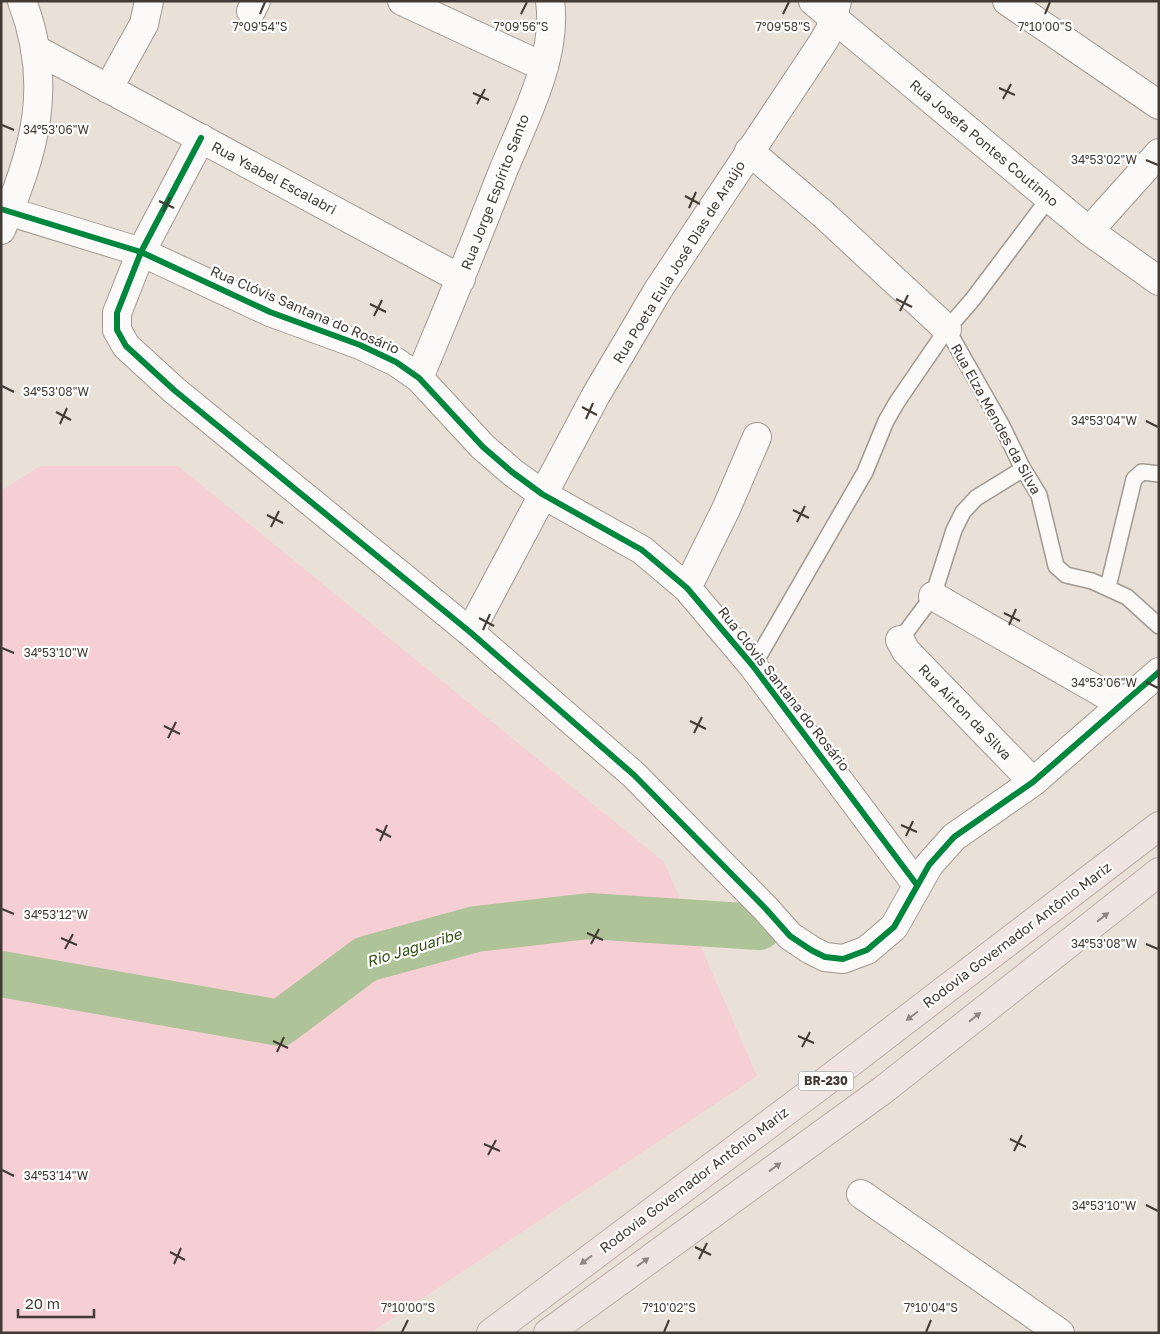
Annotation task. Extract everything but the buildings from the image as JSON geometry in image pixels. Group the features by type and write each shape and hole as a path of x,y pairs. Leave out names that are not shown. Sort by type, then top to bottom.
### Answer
{"highway":[{"name":"Rodovia Governador Antônio Mariz","path":"491,1333 852,1061 1159,826"},
{"name":"BR-230","path":"548,1333 882,1090 1159,872"}],"street":[{"path":"4,217 28,165 38,122 38,74 35,49 31,25 22,1"},
{"path":"108,89 144,24 149,1"},
{"path":"402,1 544,67"},
{"name":"Rua Jorge Espírito Santo","path":"419,378 461,279 544,67 552,15 550,1"},
{"path":"1007,1 1159,105"},
{"name":"Rua Poeta Eula José Dias de Araújo","path":"470,632 542,494 658,290 823,42 828,6"},
{"name":"Rua Josefa Pontes Coutinho","path":"828,6 1049,198 1089,231 1159,281"},
{"name":"Rua Ysabel Escalabri","path":"35,49 461,279"},
{"path":"201,138 141,252 117,313 117,330 126,346 174,390 470,632 634,776 766,909 790,936 811,950 825,957 842,959 867,950 894,927 929,865 954,837 1033,782 1159,672"},
{"path":"749,151 823,214 947,329"},
{"path":"1089,231 1159,153"},
{"name":"Rua Clóvis Santana do Rosário","path":"4,217 141,252 270,312 360,344 396,362 419,378 483,446 542,494 642,550 687,588 753,666 917,885"},
{"path":"687,588 726,508 757,437"},
{"path":"933,596 1122,704"},
{"name":"Rua Airton da Silva","path":"900,640 906,651 1033,782"},
{"path":"861,1194 1060,1333"}],"lane":[{"path":"753,666 865,472 886,421 897,402 947,329 973,299 1049,198"},
{"name":"Rua Elza Mendes da Silva","path":"947,329 1039,495 1056,566 1060,571 1075,578 1092,581 1127,597 1159,626"},
{"path":"900,640 933,596 954,530 964,512 976,498 1023,469"},
{"path":"1108,587 1134,479 1142,472 1159,474"}],"shaded area":[{"path":"40,466 178,466 664,862 757,1076 370,1333 1,1333 1,491"}],"waterway":[{"name":"Rio Jaguaribe","path":"1,974 280,1023 366,959 476,929 589,916 759,927"}],"cycle path":[{"path":"201,138 141,252 117,313 117,330 126,346 174,390 470,632 634,775 766,909 790,936 811,950 825,957 843,959 867,950 894,927 929,865 954,837 1033,782 1159,672"},
{"path":"1,209 141,252 270,312 360,345 396,362 419,378 483,447 512,472 542,494 642,550 687,588 753,666 917,885"}]}
